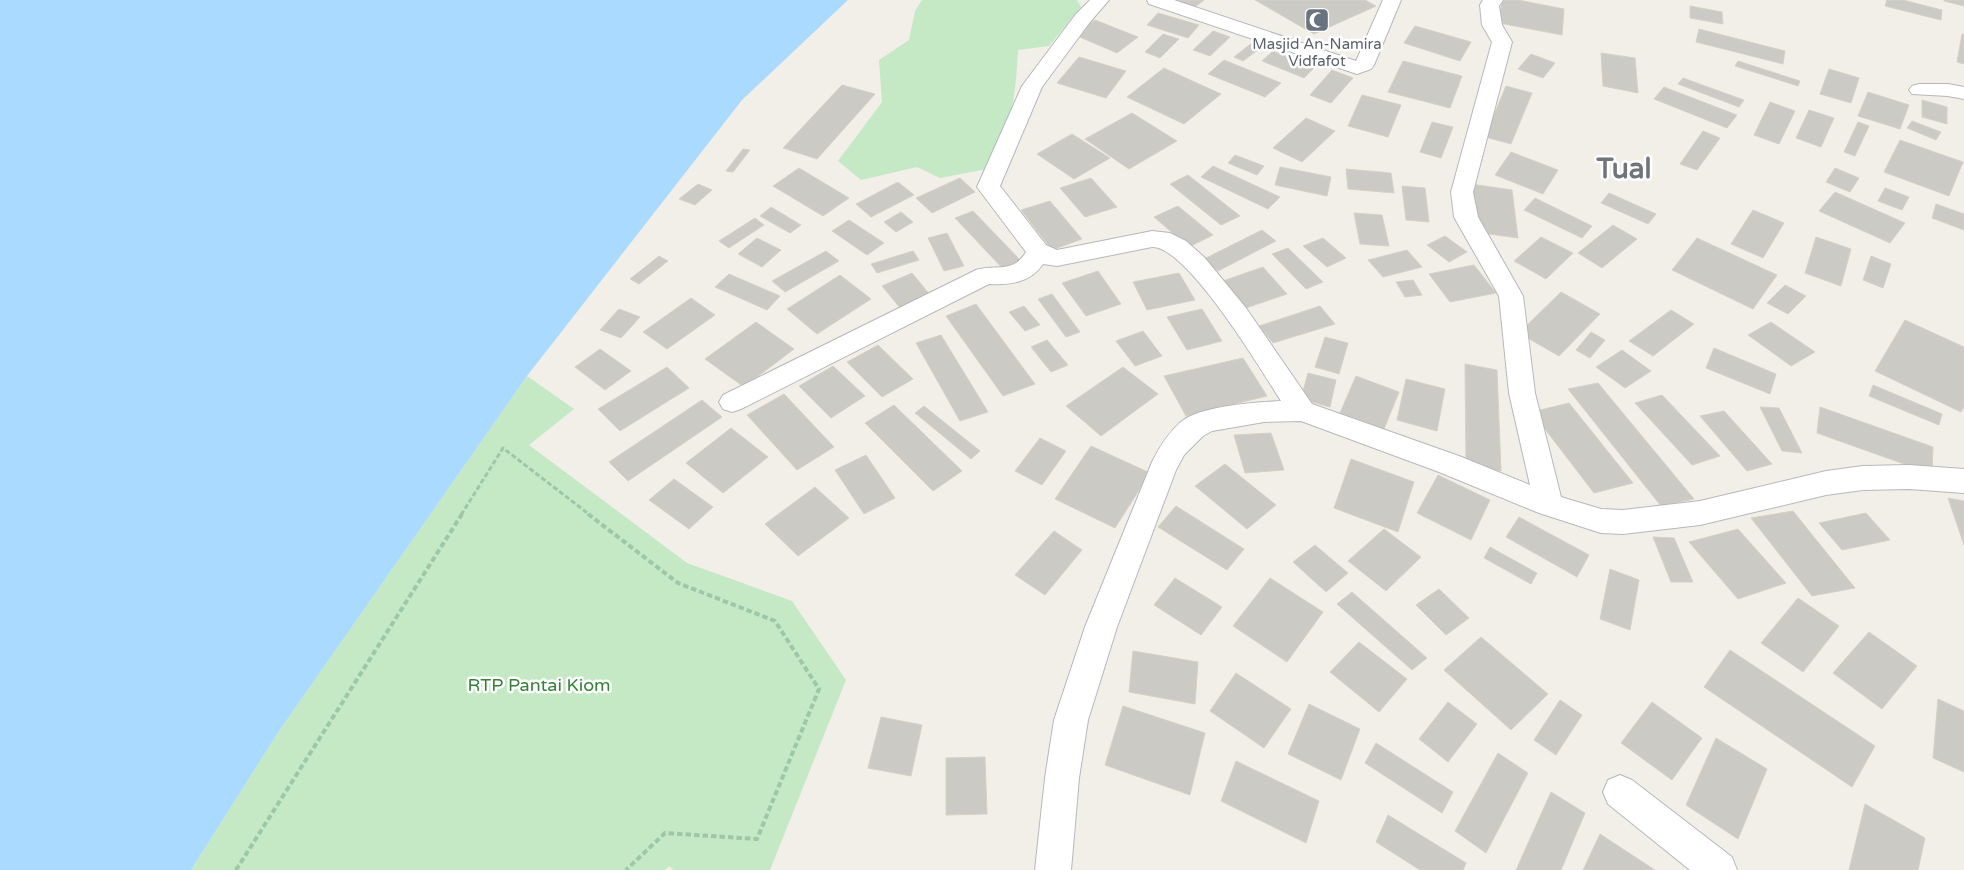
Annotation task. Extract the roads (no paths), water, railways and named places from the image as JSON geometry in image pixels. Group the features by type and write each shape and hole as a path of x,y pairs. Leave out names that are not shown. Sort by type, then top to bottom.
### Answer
{"street":[{"path":"1100,0 1083,18 1032,86 988,187 1038,251 1045,256 1057,258 1146,240 1163,239 1175,244 1187,253 1233,307 1302,411"},
{"path":"1156,0 1357,68 1364,66 1392,0"},
{"path":"1494,0 1489,5 1492,25 1502,42 1462,192 1466,217 1511,296 1522,392 1549,505"},
{"path":"1920,90 1948,90 1964,93"},
{"path":"732,402 985,276 1020,274 1031,265 1038,251"},
{"path":"1052,870 1062,778 1072,720 1101,627 1162,470 1174,447 1193,428 1208,422 1264,412 1302,411 1449,464 1549,505 1602,521 1623,522 1700,512 1826,483 1863,478 1909,477 1964,481"},
{"path":"1620,792 1718,870"}],"water":[{"path":"0,0 848,0 742,100 527,376 279,731 191,870 0,870"}],"place":[{"name":"Masjid An-Namira Vidfafot","path":"1317,20"}],"district":[{"name":"Tual","path":"1624,169"}],"park label":[{"name":"RTP Pantai Kiom","path":"539,685"}]}
